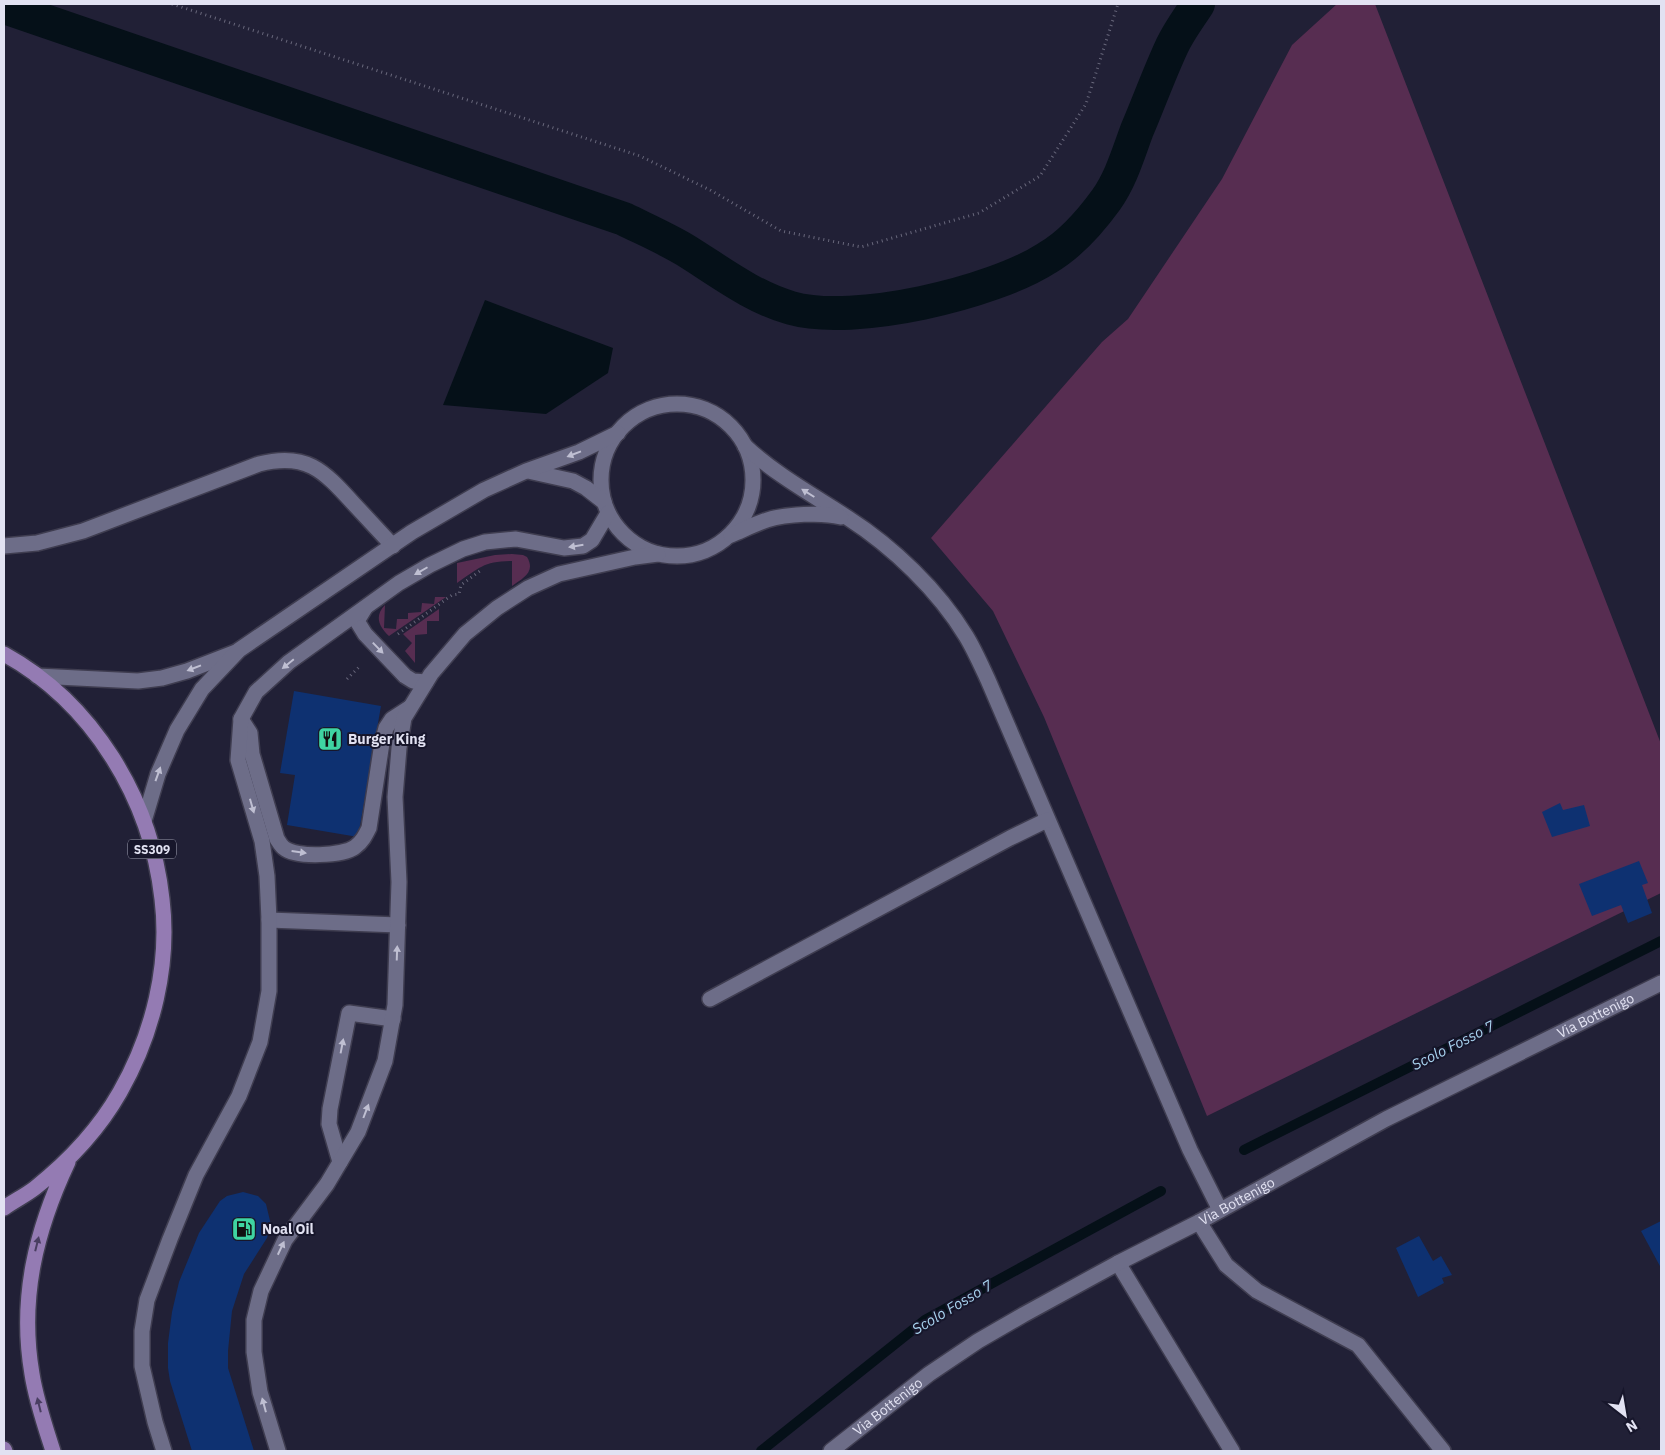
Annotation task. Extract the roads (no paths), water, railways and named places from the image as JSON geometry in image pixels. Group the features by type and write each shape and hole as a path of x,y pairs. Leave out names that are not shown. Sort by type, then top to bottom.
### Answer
{"main road":[{"name":"SS309","path":"4,654 61,695 101,741 118,766 133,793 156,860 162,899 164,939 160,980 155,1004 138,1057 120,1093 98,1126 71,1156 35,1188 4,1208"},
{"name":"SS309","path":"53,1451 40,1410 32,1373 28,1336 28,1299 33,1262 42,1226 55,1190 71,1156"}],"street":[{"path":"164,1451 142,1366 142,1331 147,1300 196,1175 238,1096 260,1042 269,991 266,876 262,842 238,760 241,719 256,692 289,662 399,583 430,565 464,549 485,542 516,539 564,548 583,546 592,540 606,508 601,490 602,466 611,441 628,421 651,408 677,404 703,408 726,421 743,441 752,465 753,492 746,515 731,535"},
{"path":"37,676 138,681 162,678 187,671 239,650 412,532 484,490 526,471 579,452 618,433"},
{"path":"745,446 777,473 850,519 884,544 920,578 945,606 966,636 988,680 1190,1150 1220,1210"},
{"path":"4,546 37,543 83,531 259,464 277,460 293,460 309,464 323,472 393,546"},
{"path":"526,471 573,481 586,488 606,508 621,533 641,548 664,556 688,556 711,548 731,535 769,519 798,515 828,514 850,519"},
{"path":"278,1451 260,1392 254,1352 254,1320 261,1291 285,1240 326,1184 358,1132 385,1061 395,1004 399,882 395,797 398,748 404,718 431,674 465,634 497,608 528,588 559,574 635,557 658,554"},
{"path":"365,608 357,621 364,634 405,676 413,681 426,682"},
{"path":"144,821 158,774 177,730 202,689 239,650"},
{"path":"241,719 250,733 252,754 276,839 284,849 323,855 354,849 364,840 369,828 386,728 392,720 410,708"},
{"path":"710,999 1010,838 1048,820"},
{"path":"268,920 398,925"},
{"name":"Via Bottenigo","path":"831,1451 929,1374 978,1341 1118,1262 1199,1222 1386,1118 1661,983"},
{"path":"340,1162 329,1124 330,1109 349,1013 393,1020"},
{"path":"1199,1222 1226,1265 1257,1291 1358,1345 1443,1451"},
{"path":"1118,1262 1232,1451"}],"waterway":[{"path":"4,7 624,219 677,246 736,283 777,303 791,308 818,312 850,313 922,303 993,283 1023,271 1047,258 1072,239 1100,208 1116,184 1172,46 1198,4"},
{"name":"Scolo Fosso 7","path":"1244,1150 1661,941"},
{"name":"Scolo Fosso 7","path":"761,1451 925,1320 1161,1191"}],"place":[{"name":"Burger King","path":"330,739"},
{"name":"Noal Oil","path":"244,1229"}]}
